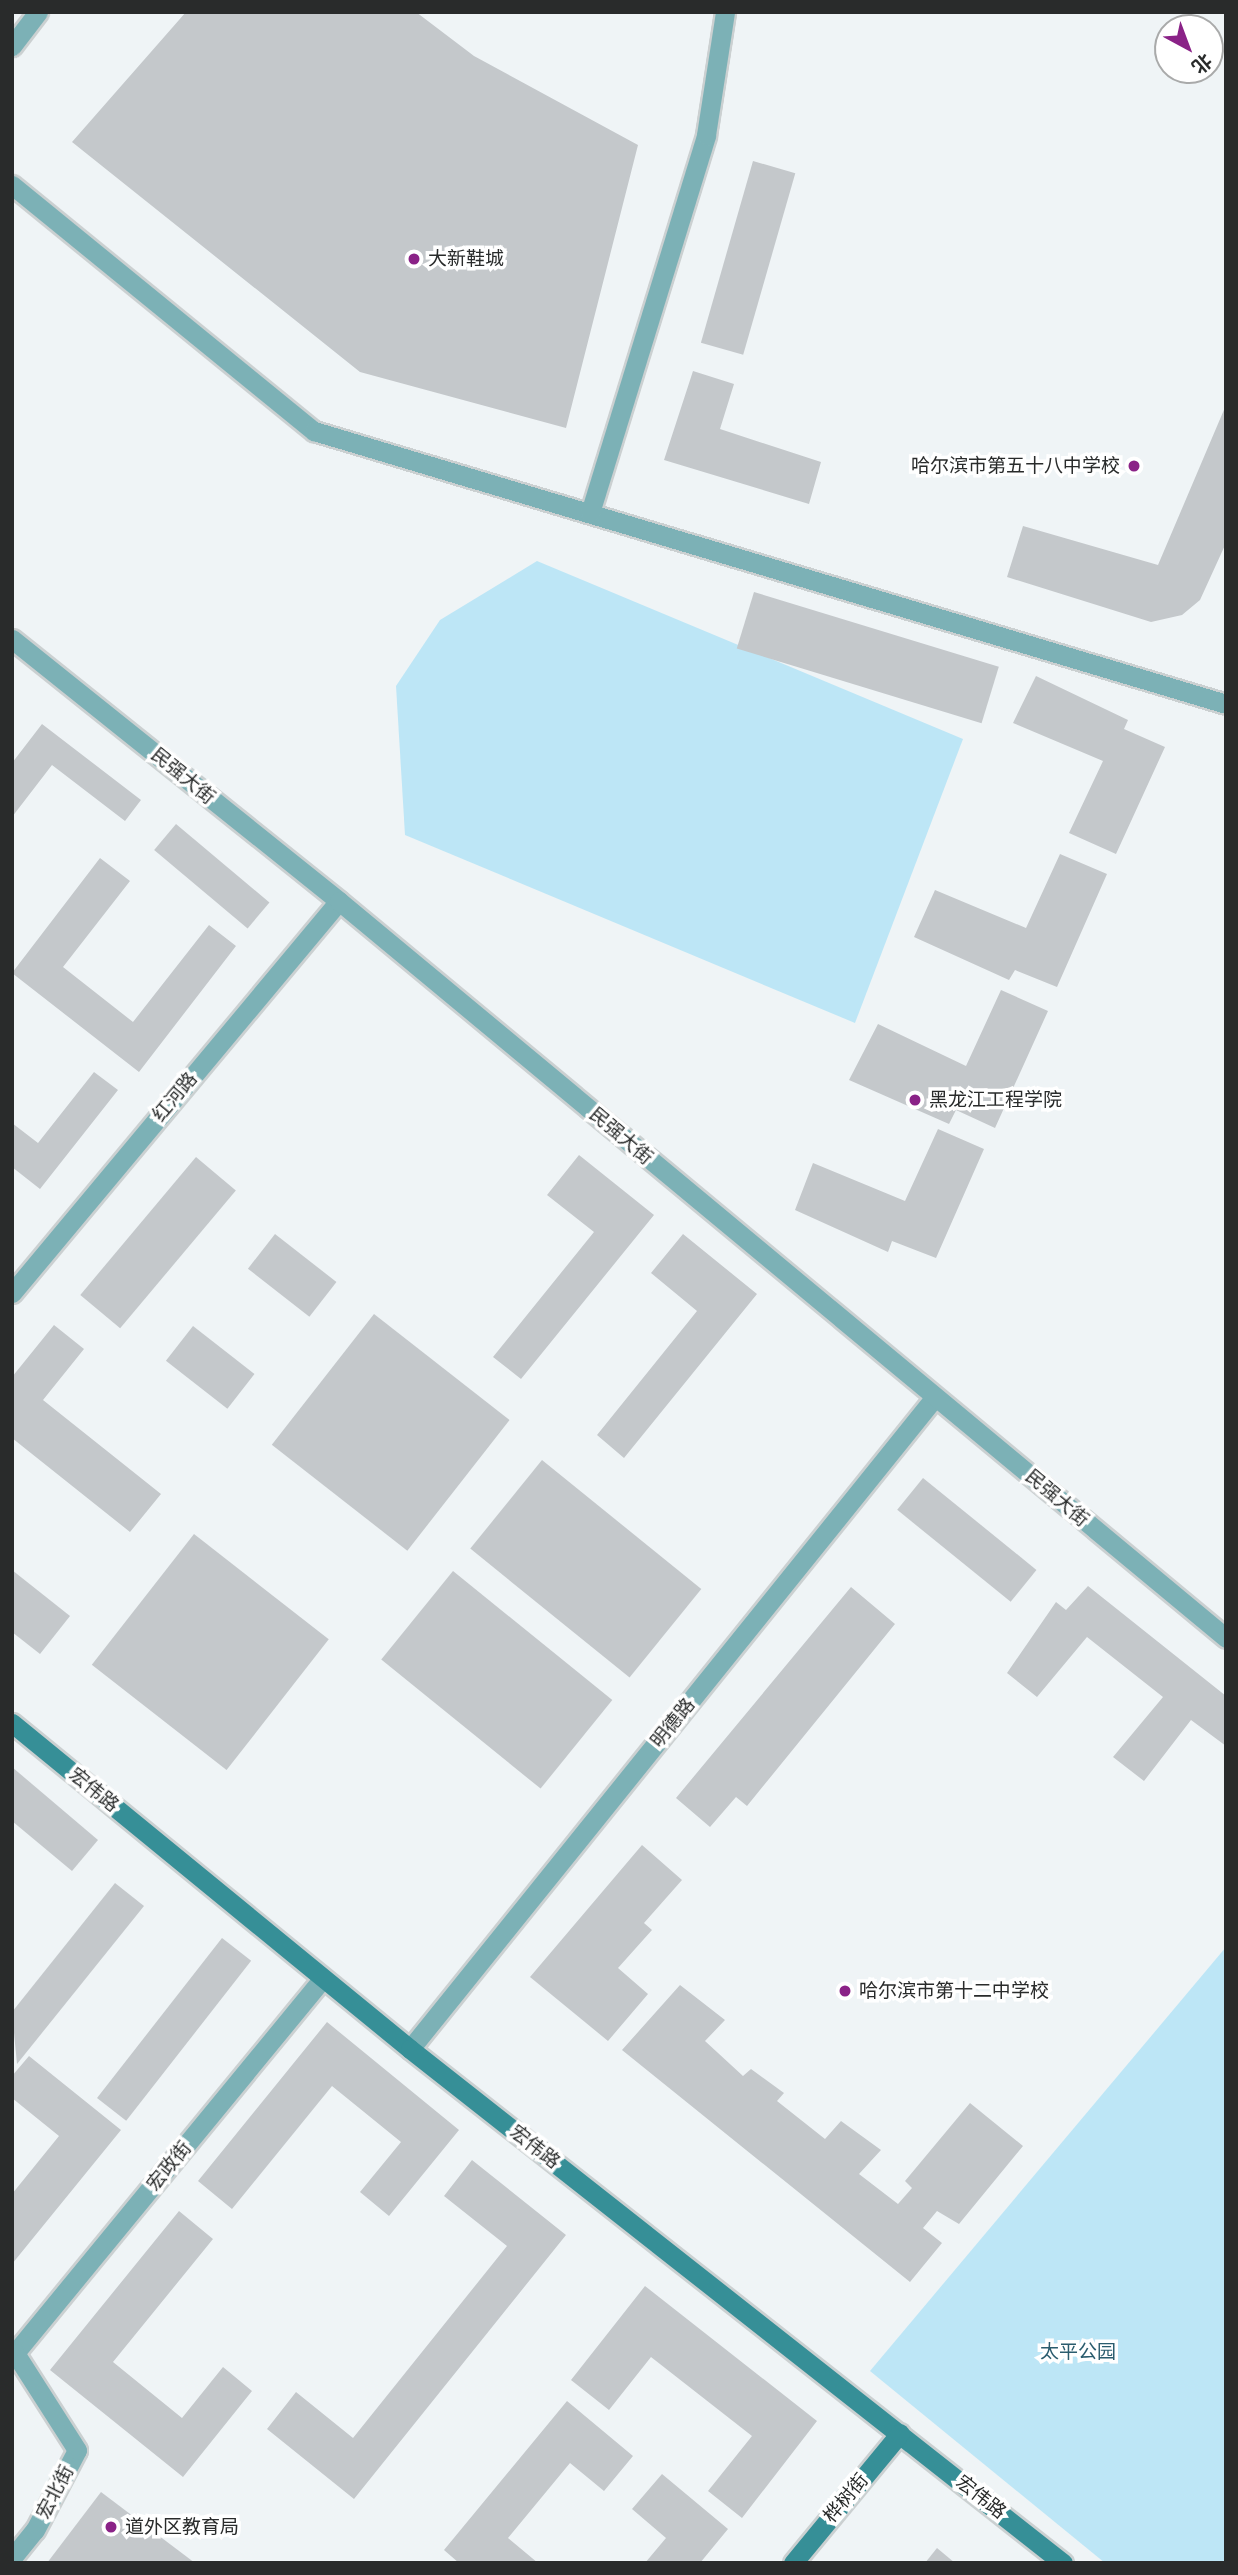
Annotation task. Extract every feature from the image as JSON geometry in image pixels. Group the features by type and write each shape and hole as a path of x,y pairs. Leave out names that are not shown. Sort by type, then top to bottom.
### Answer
{"main road":[{"name":"宏伟路","path":"12,1723 410,2049 1063,2563"},
{"name":"桦树街","path":"793,2563 900,2433"}],"street":[{"path":"12,46 38,12"},
{"path":"590,513 706,135 725,12"},
{"path":"12,185 314,431 1226,704"},
{"name":"民强大街","path":"12,639 339,901 1226,1638"},
{"name":"红河路","path":"12,1293 339,901"},
{"name":"明德路","path":"410,2049 935,1397"},
{"name":"宏政街","path":"13,2353 323,1978"},
{"name":"宏北街","path":"12,2558 35,2530 77,2450 13,2353"}],"green space":[{"path":"537,561 963,739 855,1023 405,835 396,686 440,620"},
{"name":"太平公园","path":"1226,1947 1226,2563 1105,2563 870,2371"}],"building":[{"name":"大新鞋城","path":"186,12 416,12 474,56 638,145 566,428 360,372 72,142"},
{"path":"753,161 795,173 743,355 701,343"},
{"path":"693,371 734,384 720,429 821,462 809,504 664,460"},
{"path":"1226,405 1226,543 1200,600 1182,615 1151,622 1007,577 1023,526 1158,565"},
{"path":"754,592 999,667 982,723 737,648"},
{"path":"1036,676 1128,720 1124,729 1165,747 1116,854 1069,833 1103,761 1013,723"},
{"path":"42,724 141,800 125,821 52,765 12,817 12,763"},
{"path":"176,824 269,902 248,928 154,850"},
{"path":"1060,854 1107,874 1057,987 1015,970 1009,980 914,937 935,890 1026,928"},
{"path":"100,858 130,881 63,967 133,1022 209,925 236,946 139,1072 12,973"},
{"path":"1001,990 1048,1011 995,1128 956,1110 949,1124 849,1080 878,1024 966,1066"},
{"path":"94,1072 118,1090 40,1189 12,1167 12,1123 38,1143"},
{"path":"938,1129 984,1149 936,1258 892,1241 888,1252 795,1210 813,1163 905,1201"},
{"path":"579,1155 654,1215 521,1379 493,1357 594,1232 547,1195"},
{"path":"196,1157 236,1190 120,1328 80,1295"},
{"path":"275,1234 336,1282 309,1317 248,1269"},
{"path":"683,1234 757,1294 624,1458 597,1435 697,1311 651,1273"},
{"path":"374,1314 510,1420 407,1551 272,1445"},
{"path":"54,1325 84,1349 43,1400 161,1494 130,1532 12,1438 12,1377"},
{"path":"193,1326 254,1374 227,1409 166,1361"},
{"path":"542,1460 701,1589 630,1678 470,1549"},
{"path":"923,1478 1036,1570 1011,1602 897,1510"},
{"path":"194,1534 329,1639 227,1770 92,1665"},
{"path":"12,1570 70,1616 40,1654 12,1632"},
{"path":"453,1571 612,1700 541,1789 381,1660"},
{"path":"1088,1586 1226,1696 1226,1746 1191,1720 1144,1781 1113,1757 1163,1697 1087,1637 1037,1697 1007,1673 1056,1602 1066,1610"},
{"path":"851,1587 895,1624 747,1806 736,1797 710,1827 676,1798"},
{"path":"12,1767 98,1840 72,1871 12,1821"},
{"path":"642,1845 682,1880 644,1923 652,1930 618,1968 648,1994 608,2041 530,1977"},
{"path":"115,1883 144,1906 17,2064 12,2012"},
{"path":"222,1938 251,1961 126,2121 97,2098"},
{"path":"680,1985 725,2020 705,2041 743,2076 751,2069 784,2093 777,2101 825,2139 841,2121 881,2150 859,2174 898,2204 912,2188 905,2181 970,2103 1023,2146 959,2224 937,2211 923,2228 942,2243 910,2282 622,2050"},
{"path":"327,2022 459,2130 389,2216 360,2192 401,2142 332,2086 232,2209 198,2181"},
{"path":"29,2056 121,2130 12,2264 12,2194 59,2136 12,2098 12,2076"},
{"path":"472,2160 566,2235 354,2499 267,2429 296,2392 353,2438 507,2246 444,2196"},
{"path":"179,2211 213,2239 113,2362 182,2418 223,2367 252,2391 183,2477 50,2370"},
{"path":"645,2286 817,2421 742,2518 708,2491 752,2436 651,2357 609,2410 571,2380"},
{"path":"567,2401 633,2456 604,2491 570,2463 508,2538 538,2563 459,2563 444,2550"},
{"path":"662,2474 728,2529 700,2563 645,2563 666,2538 632,2509"},
{"name":"道外区教育局","path":"101,2492 195,2563 47,2563"},
{"path":"937,2548 955,2563 925,2563"}],"place":[{"name":"大新鞋城","path":"414,259"},
{"name":"哈尔滨市第五十八中学校","path":"1134,466"},
{"name":"黑龙江工程学院","path":"915,1100"},
{"name":"哈尔滨市第十二中学校","path":"845,1991"},
{"name":"道外区教育局","path":"111,2527"}]}
